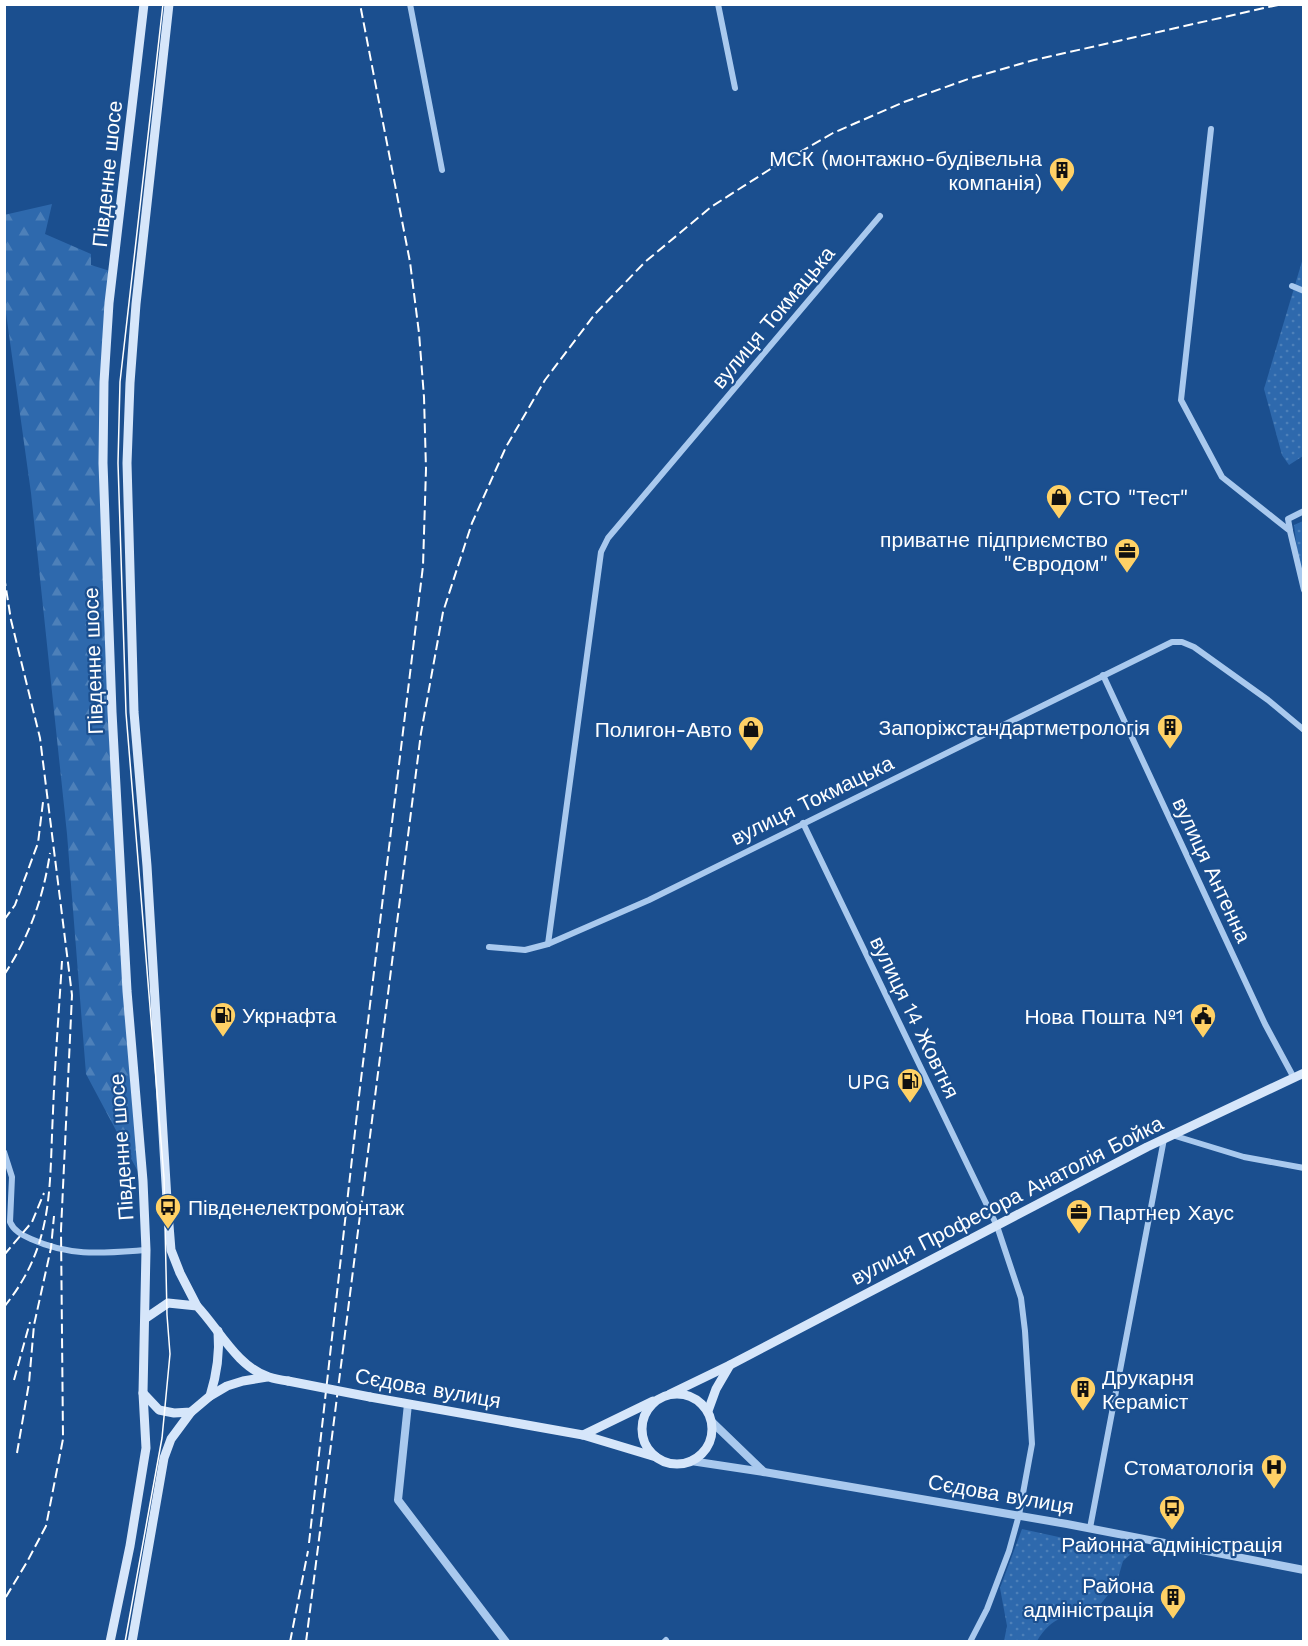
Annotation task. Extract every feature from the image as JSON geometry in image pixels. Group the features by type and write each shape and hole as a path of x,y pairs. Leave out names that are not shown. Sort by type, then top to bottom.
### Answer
{"main road":[{"name":"Південне шосе","path":"144,4 109,303 102,463 112,712 127,980 143,1181 146,1318"},
{"name":"Південне шосе","path":"169,4 136,304 127,463 134,712 147,866 171,1250 197,1306"},
{"name":"вулиця Професора Анатолія Бойка","path":"670,1394 1167,1137 1304,1073"},
{"path":"110,1641 130,1546 146,1448 143,1393 146,1318 168,1303 197,1306 218,1329 220,1349 217,1374 210,1396 191,1412 171,1439 164,1458 132,1641"},
{"name":"Сєдова вулиця","path":"218,1329 235,1353 267,1377"},
{"path":"708,1411 716,1389 730,1365"},
{"name":"Сєдова вулиця","path":"210,1396 226,1386 267,1377 582,1435 656,1457"},
{"path":"143,1393 159,1410 174,1413 191,1412"},
{"path":"582,1435 660,1398 681,1393 701,1402 712,1422 712,1434 708,1445 701,1455 691,1461 679,1464 667,1463 656,1457 645,1443 642,1425 645,1414 651,1404 660,1398"}],"street":[{"path":"410,4 442,170"},
{"path":"718,4 735,88"},
{"path":"1211,129 1181,400 1222,477 1290,531"},
{"name":"вулиця Токмацька","path":"548,944 601,552 608,538 880,216"},
{"path":"1292,286 1304,291"},
{"path":"1304,511 1288,519 1304,590"},
{"name":"вулиця Токмацька","path":"489,947 525,950 548,944 649,900 1172,642 1182,642 1194,647 1268,700 1304,730"},
{"name":"вулиця Антенна","path":"1103,675 1265,1024 1294,1078"},
{"name":"вулиця 14 Жовтня","path":"803,823 997,1226 1021,1298 1032,1444 1019,1515 1009,1551 987,1609 970,1641"},
{"path":"1090,1528 1167,1137 1244,1157 1304,1168"},
{"path":"4,1152 12,1177 10,1222 13,1229 45,1246 72,1252 87,1254 146,1250"},
{"path":"408,1404 398,1500 506,1641"},
{"path":"712,1422 764,1472"},
{"name":"Сєдова вулиця","path":"691,1461 1019,1515 1304,1570"}],"green space":[{"path":"52,204 45,234 91,254 91,265 110,271 104,382 112,712 143,1181 86,1074 67,834 31,493 5,306 4,215"},
{"path":"1303,258 1303,456 1289,465 1282,455 1264,389"},
{"path":"1303,521 1303,583 1294,525"},
{"path":"1022,1529 1132,1553 1123,1561 1116,1585 1095,1611 1069,1615 1055,1621 1048,1626 1037,1641 1004,1641 1007,1626 1000,1588"}],"tram line":[{"path":"125,1642 162,1438 170,1354 164,1178 126,713 118,463 120,382 163,4"}],"railway":[{"path":"309,1543 359,1096 423,566 426,469 419,333 410,262 360,4"},
{"path":"306,1642 421,733 443,612 472,523 506,447 545,380 595,314 645,262 711,207 833,133 904,102 971,78 1034,60 1282,4"},
{"path":"4,576 11,620 40,738 72,995 61,1230 63,1439 46,1526 4,1600"},
{"path":"4,920 15,905 38,843 43,802"},
{"path":"4,975 21,946 34,916 44,886 50,853"},
{"path":"4,1307 21,1284 33,1260 46,1214 51,1165 62,961"},
{"path":"4,1255 32,1222 44,1193"},
{"path":"17,1453 29,1383 34,1325 51,1248 54,1216"},
{"path":"14,1380 30,1322"},
{"path":"290,1642 308,1551"}],"place":[{"name":"МСК (монтажно-будівельна компанія)","path":"1062,193"},
{"name":"СТО \"Тест\"","path":"1059,520"},
{"name":"приватне підприємство \"Євродом\"","path":"1127,574"},
{"name":"Запоріжстандартметрологія","path":"1170,750"},
{"name":"Полигон-Авто","path":"751,752"},
{"name":"Укрнафта","path":"223,1038"},
{"name":"Нова Пошта №1","path":"1203,1039"},
{"name":"UPG","path":"910,1104"},
{"name":"Південелектромонтаж","path":"168,1230"},
{"name":"Партнер Хаус","path":"1079,1235"},
{"name":"Друкарня Кераміст","path":"1083,1412"},
{"name":"Стоматологія","path":"1274,1490"},
{"name":"Районна адміністрація","path":"1172,1531"},
{"name":"Района адміністрація","path":"1173,1620"}]}
